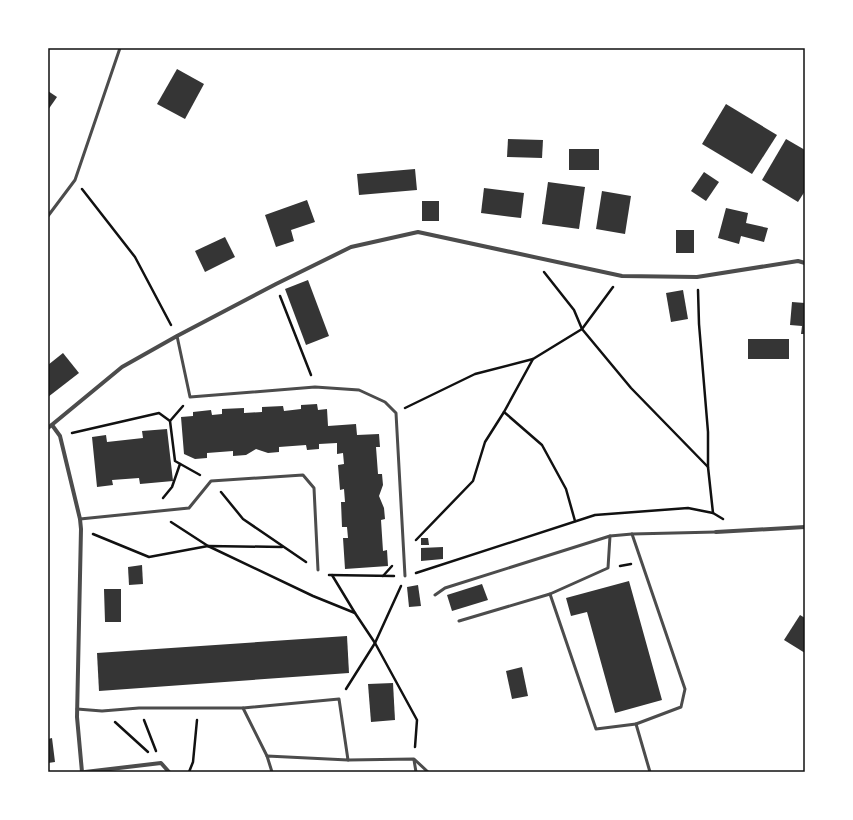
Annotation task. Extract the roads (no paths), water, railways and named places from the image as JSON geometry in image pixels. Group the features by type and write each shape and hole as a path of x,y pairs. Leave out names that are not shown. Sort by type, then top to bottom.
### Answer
{"street":[{"path":"169,772 161,763 84,772 77,708 80,519 60,436 49,425 122,367 276,284 351,247 418,232 622,276 697,278 798,261 805,263"},
{"path":"716,532 805,527"}],"lane":[{"path":"48,216 75,180 120,48"},
{"path":"177,336 190,397 315,387 359,390 385,402 396,412 405,576"},
{"path":"80,519 189,508 211,481 303,475 314,488 318,570"},
{"path":"435,595 445,588 610,536 716,532"},
{"path":"550,594 596,729 636,724 681,707 685,689 632,534"},
{"path":"459,621 550,594 608,568 610,536"},
{"path":"77,708 102,710 139,708 243,708 340,699 348,760"},
{"path":"243,708 267,756 272,772"},
{"path":"636,724 650,772"},
{"path":"267,756 348,760 414,759 428,772"},
{"path":"414,759 416,772"}]}
